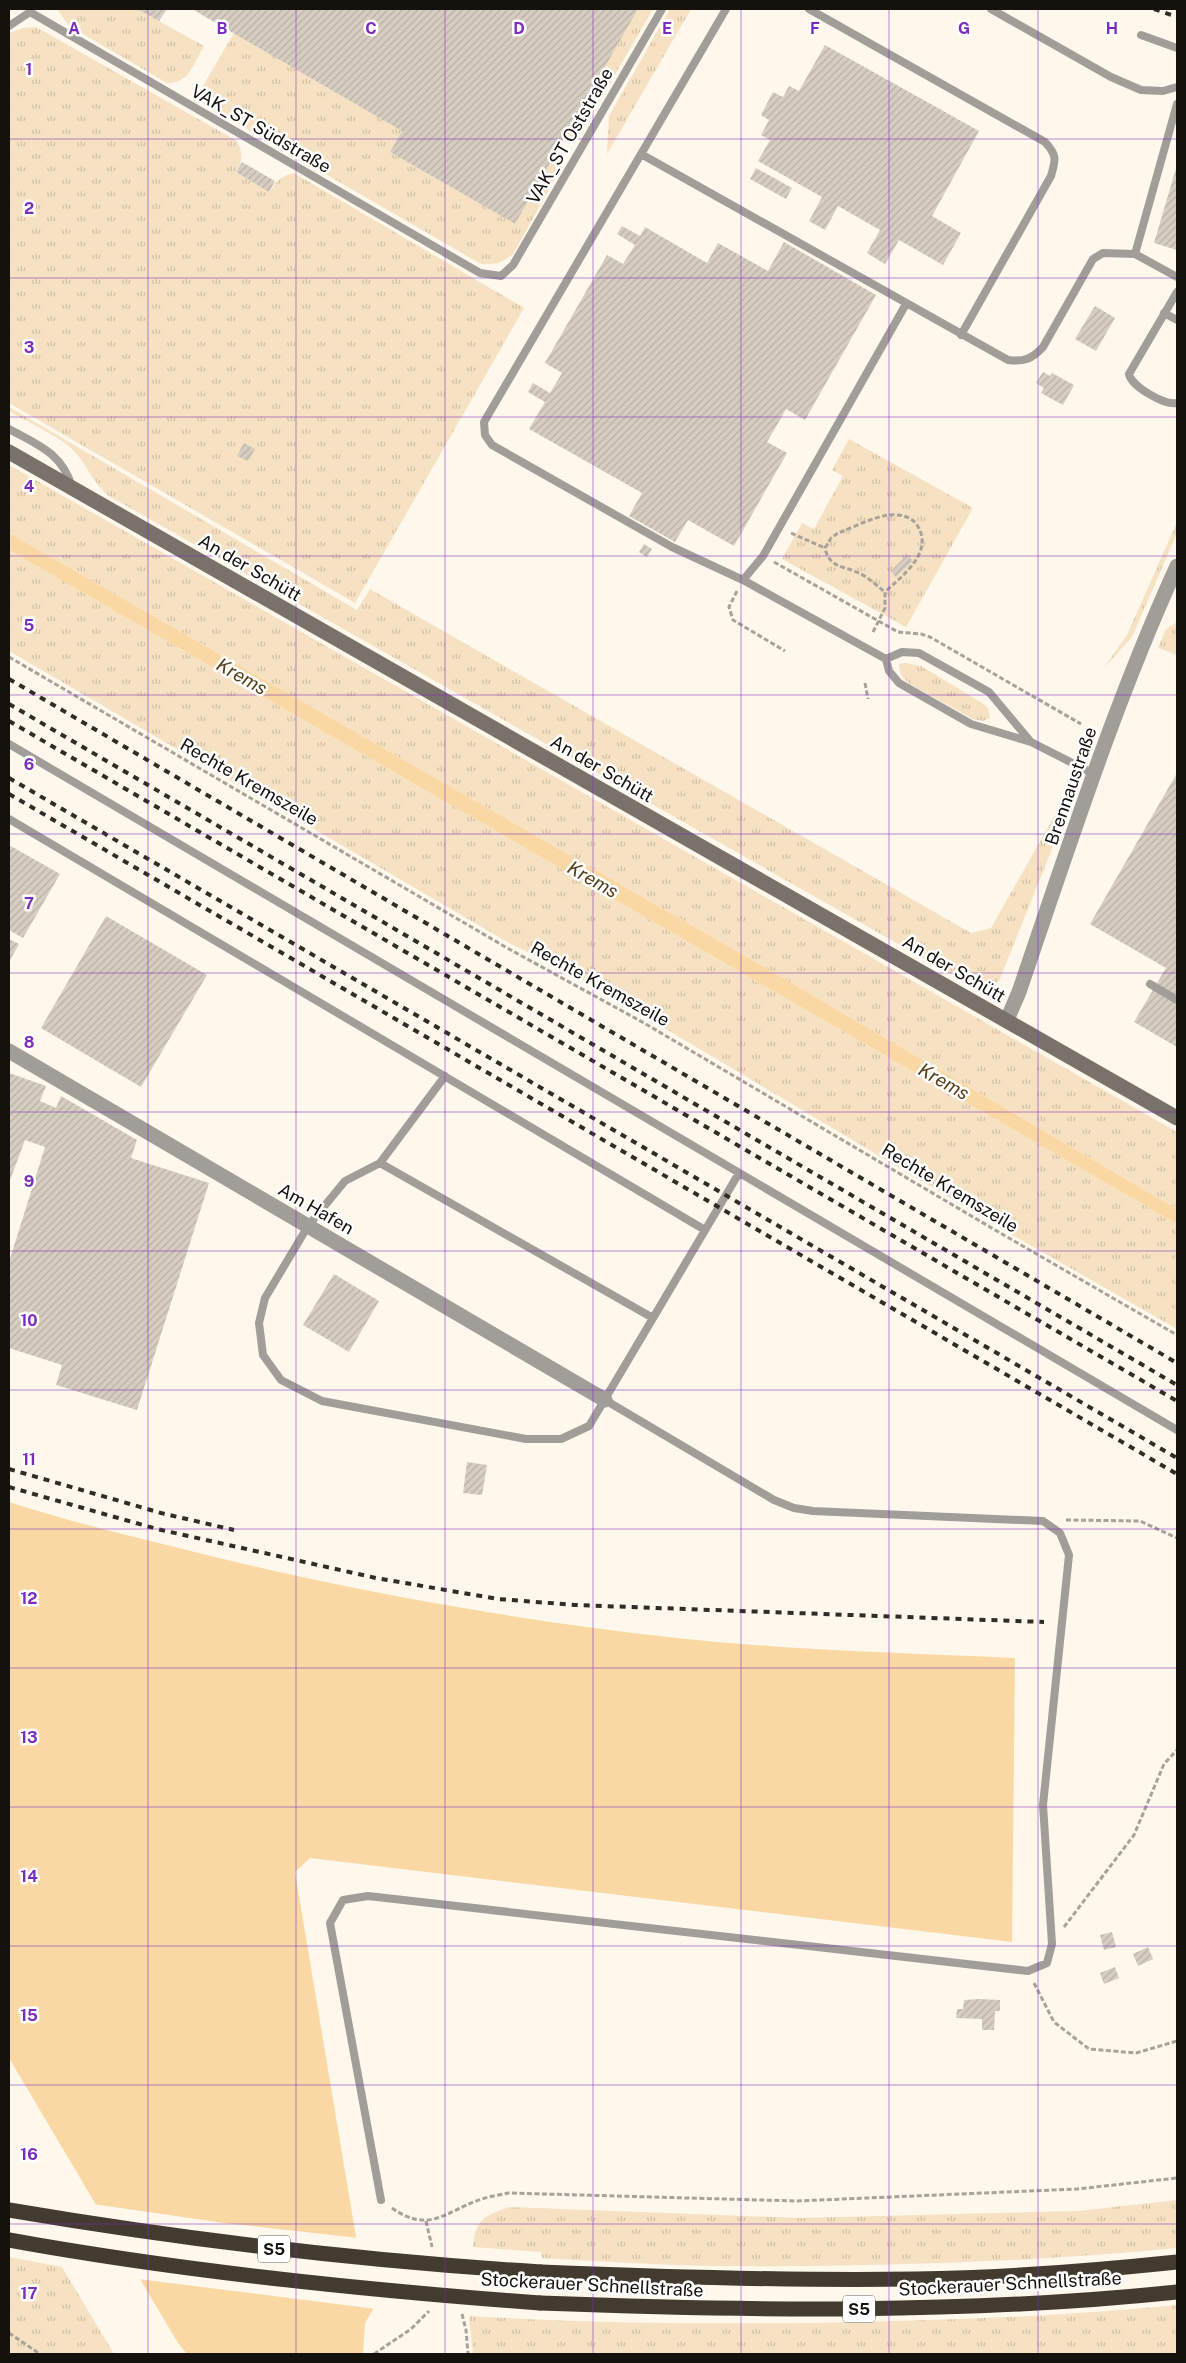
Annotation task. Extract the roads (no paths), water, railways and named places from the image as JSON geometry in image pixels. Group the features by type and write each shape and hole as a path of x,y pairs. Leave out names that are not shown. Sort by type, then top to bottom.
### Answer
{"highway":[{"name":"Stockerauer Schnellstraße","path":"9,2210 222,2243 434,2266 541,2272 710,2279 918,2279 1114,2268 1177,2262"},
{"name":"Stockerauer Schnellstraße","path":"9,2240 95,2255 295,2283 540,2304 708,2310 918,2309 1118,2298 1177,2292"}],"street":[{"name":"An der Schütt","path":"9,452 1177,1118"},
{"name":"Brennaustraße","path":"1007,1020 1020,992 1094,774 1143,640 1172,591 1177,566"},
{"name":"Am Hafen","path":"9,1050 604,1400"}],"lane":[{"name":"VAK_ST Oststraße","path":"501,276 513,265 662,9"},
{"path":"726,9 484,422 485,434 492,444 672,548 743,580 886,658 889,671 898,683 971,724 1031,742 1094,774"},
{"path":"809,9 1045,142 1054,151 1055,163 1051,176 962,335"},
{"path":"991,9 1111,77 1141,90 1163,91 1177,87"},
{"name":"VAK_ST Südstraße","path":"9,26 31,11 480,273 501,276"},
{"path":"1142,35 1177,48"},
{"path":"1135,254 1177,104"},
{"path":"640,154 1008,360 1021,361 1034,357 1043,347 1093,259 1103,253 1135,254 1177,277"},
{"path":"1177,292 1129,374 1130,380 1135,385 1165,402 1177,403"},
{"path":"743,580 763,556 906,304"},
{"path":"1164,313 1177,320"},
{"path":"9,429 56,456 67,470 73,489"},
{"path":"886,658 902,652 919,653 965,678 989,692 1031,742"},
{"path":"9,744 1177,1430"},
{"path":"9,819 705,1230"},
{"path":"1150,984 1177,1000"},
{"path":"445,1076 380,1163 345,1181 308,1226 265,1298 258,1323 263,1355 281,1380 322,1401 526,1439 561,1439 589,1426 739,1173"},
{"path":"380,1163 653,1318"},
{"path":"381,2200 330,1923 343,1900 368,1896 1028,1971 1047,1963 1052,1944 1042,1805 1069,1555 1060,1533 1043,1521 813,1511 794,1508 774,1500 604,1400"}],"water":[{"name":"Krems","path":"9,533 747,957 1177,1209 1177,1224 9,550"},
{"path":"9,1502 88,1525 230,1561 356,1588 548,1622 719,1642 846,1651 1015,1658 1012,1942 310,1858 295,1872 356,2237 374,2308 365,2323 363,2354 187,2354 178,2343 9,2058"}],"railway":[{"path":"1154,9 1177,17"},
{"path":"9,679 1177,1363"},
{"path":"9,704 1177,1385"},
{"path":"9,721 1177,1401"},
{"path":"9,778 1177,1458"},
{"path":"9,794 1177,1474"},
{"path":"9,1469 161,1513 234,1530"},
{"path":"9,1487 157,1529 376,1578 498,1599 575,1605 1044,1622"}]}
